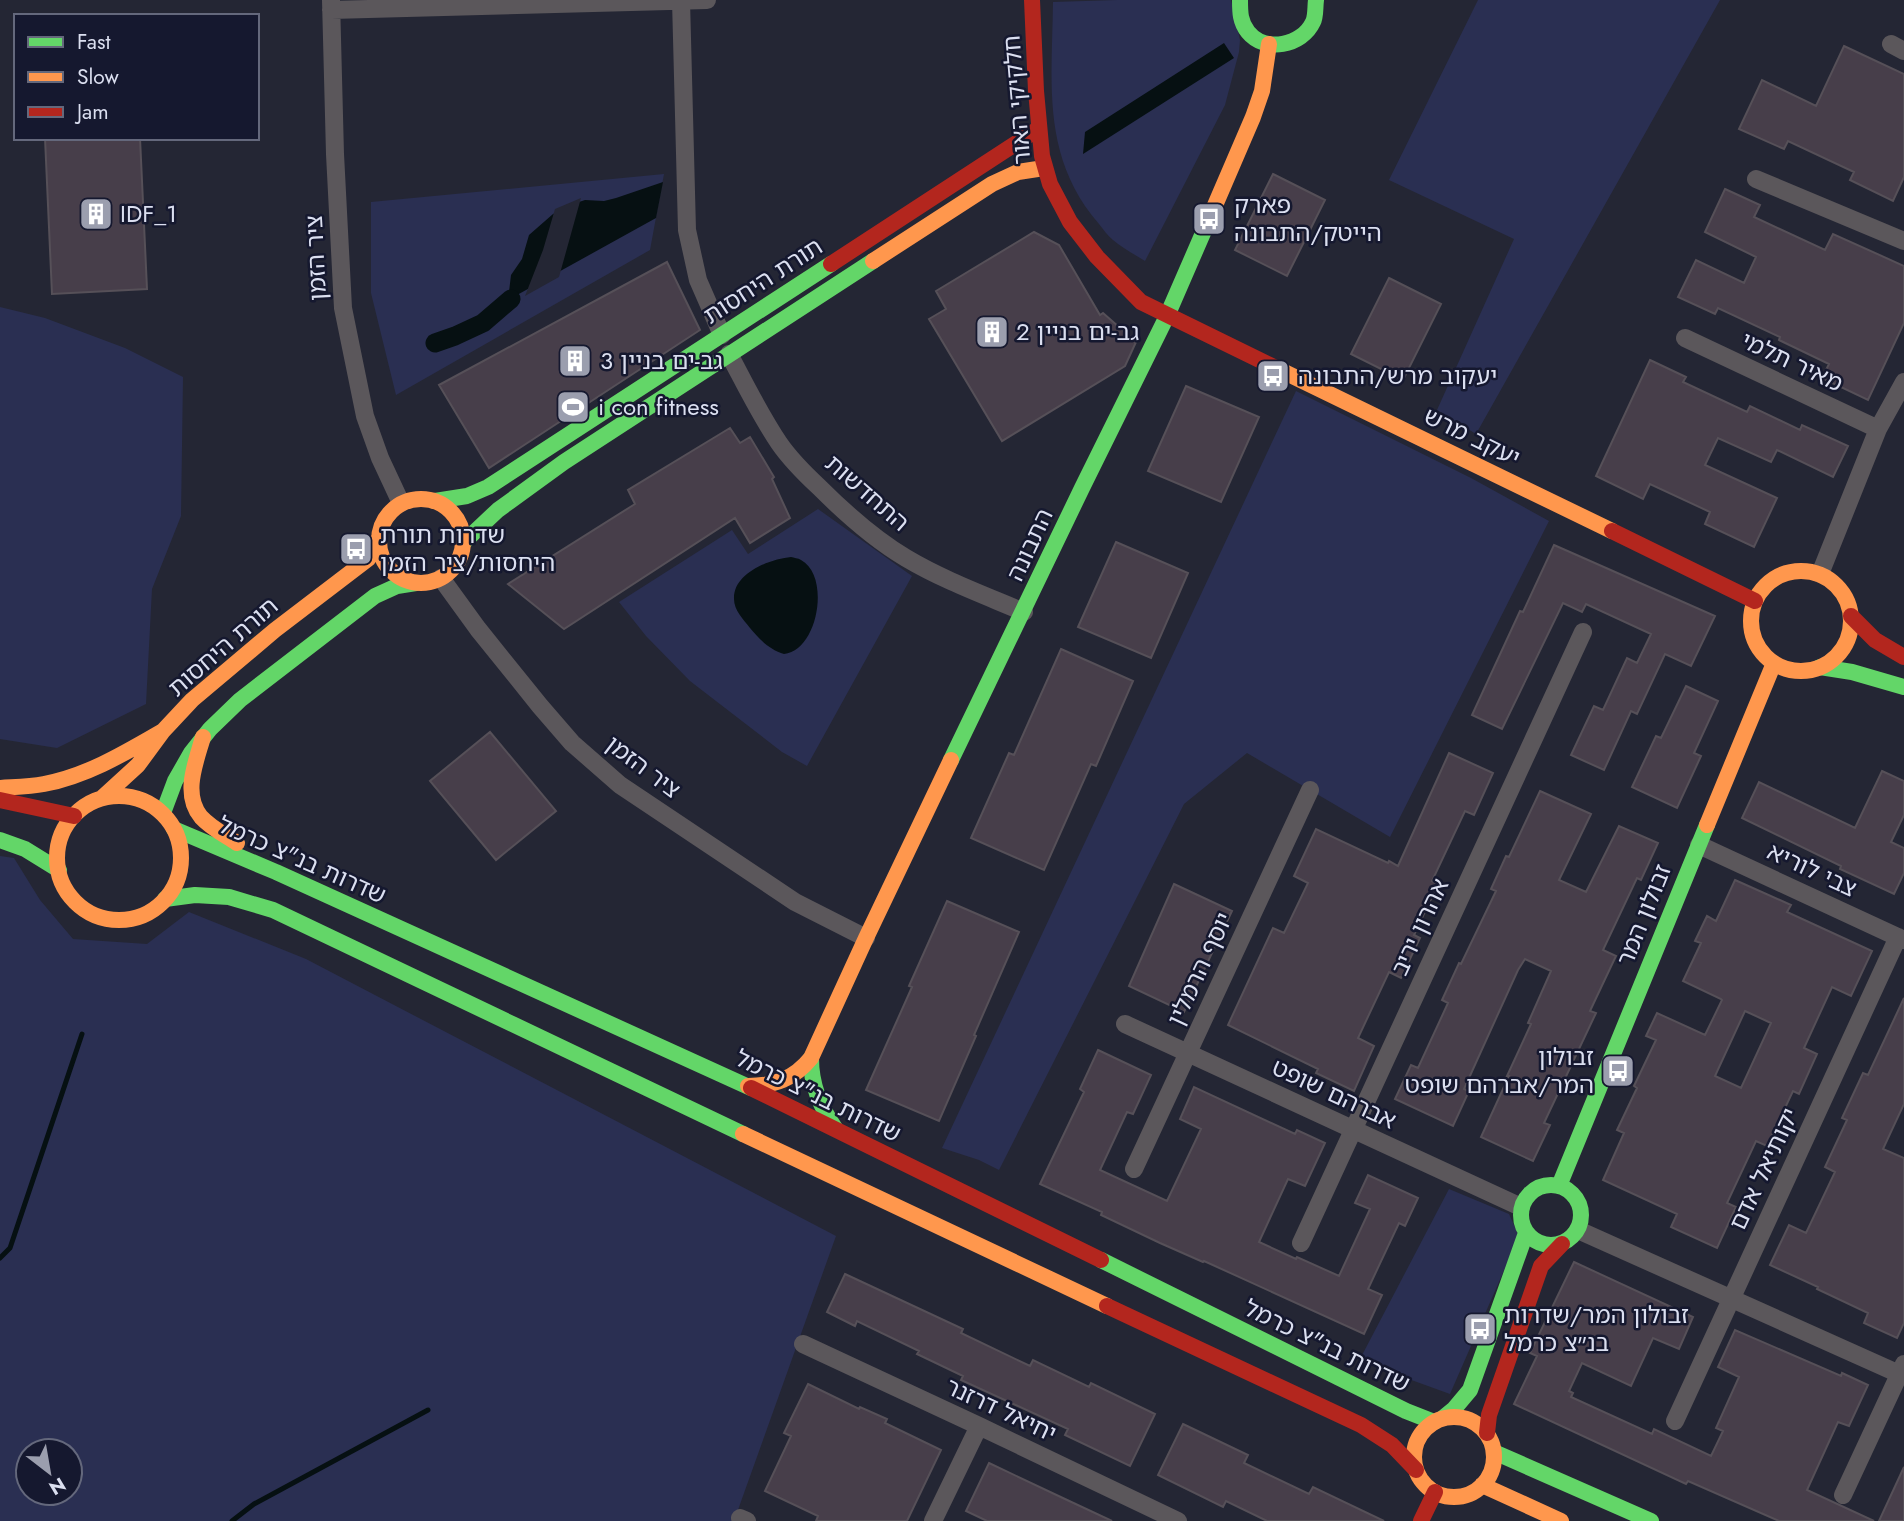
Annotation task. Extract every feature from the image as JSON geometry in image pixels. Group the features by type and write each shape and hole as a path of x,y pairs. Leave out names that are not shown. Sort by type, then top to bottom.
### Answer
{"street":[{"path":"331,5 707,0"},
{"name":"חלקיקי האור","path":"1032,0 1038,129 1044,168 1057,198 1076,230 1100,262 1141,302 1167,316"},
{"path":"1240,0 1241,19 1247,31 1256,40 1282,46 1294,42 1313,24 1317,11 1316,0"},
{"path":"681,1 687,230 698,280 722,335"},
{"name":"ציר הזמן","path":"331,5 335,153 344,308 365,416 380,458 401,503"},
{"name":"התבונה","path":"747,1086 776,1084 792,1077 811,1058 866,937 1167,316 1253,117 1262,91 1269,44"},
{"name":"תורת היחסות","path":"435,500 467,496 488,487 1038,129"},
{"name":"תורת היחסות","path":"464,542 498,510 564,462 992,184 1018,172 1044,168"},
{"path":"1756,179 1904,241"},
{"name":"יעקב מרש","path":"1167,316 1755,601"},
{"name":"מאיר תלמי","path":"1685,338 1878,429"},
{"name":"התחדשות","path":"729,354 780,446 811,479 872,535 906,558 946,579 1024,612"},
{"path":"1820,574 1878,429 1904,382"},
{"path":"163,814 175,781 191,753 240,700 375,596 397,586 429,582 450,572 462,553 462,529 456,516 447,507 435,500 424,498 401,503 389,513 379,538 380,551 393,572 416,583"},
{"name":"תורת היחסות","path":"103,798 138,765 163,731 192,699 368,559 379,538"},
{"path":"1805,570 1820,574 1842,591 1849,603 1852,616 1850,632 1844,647 1834,659 1820,667 1804,671 1788,669 1763,654 1756,642 1752,629 1755,601 1763,588 1775,578 1805,570"},
{"name":"ציר הזמן","path":"441,578 478,629 572,743 620,785 795,902 866,937"},
{"path":"1852,616 1864,632 1887,649 1904,657"},
{"name":"אהרון יריב","path":"1301,1243 1583,632"},
{"name":"זבולון המר","path":"1559,1185 1774,663"},
{"path":"1820,667 1852,672 1904,687"},
{"path":"0,788 47,784 79,775 114,760 163,731"},
{"path":"203,737 192,780 195,806 202,817 276,872"},
{"name":"יוסף הרמלין","path":"1135,1168 1310,790"},
{"path":"118,796 135,798 150,804 163,814 174,829 180,847 181,866 176,884 165,899 150,911 132,918 113,919 94,914 78,904 65,888 59,870 58,851 63,832 74,816 87,805 103,798 118,796"},
{"path":"0,800 74,816"},
{"name":"שדרות בנ\"צ כרמל","path":"174,829 276,872 747,1086 1406,1411 1439,1420"},
{"path":"0,840 25,849 59,870"},
{"name":"צבי לוריא","path":"1699,845 1901,938"},
{"path":"165,899 195,895 229,897 273,910 1362,1425 1392,1445 1416,1470"},
{"name":"יקותיאל אדם","path":"1675,1420 1901,938"},
{"name":"אברהם שופט","path":"1125,1024 1521,1207"},
{"path":"811,1058 813,1088 825,1115 835,1128"},
{"path":"1486,1433 1489,1415 1541,1266 1571,1238 1581,1222 1582,1212 1574,1195 1559,1185 1549,1184 1532,1191 1521,1207 1520,1216 1526,1234 1533,1240 1542,1245 1562,1244"},
{"path":"1578,1230 1731,1299 1903,1371 1843,1494"},
{"path":"1439,1420 1455,1417 1467,1419 1478,1425 1491,1442 1493,1464 1490,1475 1472,1493 1460,1497 1447,1496 1426,1487 1416,1470 1414,1448 1425,1429 1454,1409 1470,1390 1526,1234"},
{"name":"יחיאל דרזנר","path":"803,1344 1178,1521"},
{"path":"933,1521 979,1426"},
{"path":"1493,1451 1651,1521"},
{"path":"1482,1485 1561,1521"},
{"path":"1421,1521 1435,1492"}],"shaded area":[{"path":"1231,0 1240,40 1225,105 1145,261 1111,238 1080,199 1067,173 1054,119 1053,2"},
{"path":"1478,0 1720,0 1476,434 1437,410 1514,239 1389,180"},
{"path":"1224,43 1234,58 1083,154 1085,132"},
{"path":"664,174 650,250 396,395 371,293 371,202"},
{"path":"663,182 656,218 508,300 511,275 522,259 529,235 553,214 585,200 604,201"},
{"path":"0,307 45,318 125,348 183,377 181,516 152,589 146,704 57,748 0,739"},
{"path":"1296,391 1471,478 1549,521 1390,837 1247,753 1184,804 999,1170 979,1160 942,1148"},
{"path":"818,509 912,576 807,766 782,752 690,681 646,636 619,602 732,530 748,554"},
{"path":"791,557 801,560 810,569 816,581 818,596 812,627 805,640 796,650 784,654 769,647 753,632 737,611 734,599 740,582 754,569"},
{"path":"0,856 14,858 40,900 73,939 147,944 189,912 306,959 836,1236 734,1521 0,1521"},
{"path":"1449,1189 1509,1214 1519,1236 1450,1394 1359,1361"}],"pier":[{"path":"581,198 559,277 525,296 555,209"}],"building":[{"path":"1844,46 1904,74 1904,177 1893,201 1850,180 1854,172 1788,141 1784,149 1739,129 1762,80 1816,106"},
{"name":"IDF_1","path":"45,140 140,140 147,289 52,294"},
{"path":"1273,174 1325,200 1287,276 1235,250"},
{"path":"1725,189 1760,205 1754,217 1825,250 1833,234 1904,266 1904,323 1868,400 1822,378 1829,364 1779,340 1780,337 1718,308 1715,314 1678,297 1696,260 1744,283 1756,257 1705,232"},
{"name":"גב-ים בניין 2","path":"1034,232 1059,245 1100,315 1103,313 1136,342 1125,366 1002,441 929,319 946,309 936,291"},
{"name":"גב-ים בניין 3","path":"667,262 700,330 489,468 439,385"},
{"path":"1389,278 1441,304 1403,380 1351,354"},
{"path":"1650,360 1686,377 1683,382 1747,412 1750,406 1800,430 1802,425 1848,446 1833,477 1777,450 1771,462 1718,438 1705,465 1777,498 1754,547 1705,524 1710,512 1650,484 1643,499 1596,476"},
{"path":"1186,386 1259,417 1221,502 1148,471"},
{"path":"730,428 740,443 750,437 774,477 772,479 790,518 750,543 735,518 564,629 508,584 635,504 628,490"},
{"path":"1116,542 1188,573 1151,658 1078,627"},
{"path":"1554,545 1715,616 1691,666 1665,654 1637,714 1631,711 1604,770 1571,755 1594,706 1603,710 1627,658 1637,663 1651,634 1586,604 1582,612 1563,603 1502,729 1472,715"},
{"path":"1061,649 1133,681 1096,766 1091,764 1044,870 971,838 1009,753 1014,755"},
{"path":"1686,686 1718,701 1694,753 1701,756 1677,808 1632,787 1656,736 1661,738"},
{"path":"490,732 556,811 496,860 430,781"},
{"path":"1449,753 1493,773 1474,815 1465,811 1432,881 1438,884 1414,935 1420,938 1401,978 1389,972 1358,1038 1374,1046 1354,1091 1316,1073 1318,1069 1228,1025 1273,928 1284,933 1308,883 1294,876 1316,829 1398,866"},
{"path":"1882,771 1904,781 1904,815 1891,842 1904,848 1904,873 1894,894 1742,818 1759,782 1855,828"},
{"path":"1540,791 1591,814 1559,880 1586,892 1619,826 1658,843 1641,880 1637,878 1603,950 1616,956 1590,1011 1596,1013 1544,1123 1550,1125 1533,1161 1481,1137 1531,1024 1528,1023 1551,971 1525,959 1464,1089 1469,1091 1453,1126 1395,1099 1411,1065 1418,1068 1448,1003 1442,1000 1496,891 1491,889 1506,856 1509,857"},
{"path":"1735,880 1791,905 1787,912 1872,951 1851,996 1832,987 1804,1048 1817,1054 1799,1094 1793,1091 1767,1146 1756,1141 1727,1203 1736,1207 1717,1248 1671,1227 1677,1214 1603,1180 1624,1133 1617,1130 1656,1040 1646,1036 1657,1013 1705,1035 1722,1000 1683,981 1701,943 1695,941 1707,916 1716,921","holes":["1745,1011 1771,1023 1741,1088 1715,1076"]},
{"path":"1174,884 1232,911 1184,1012 1129,986"},
{"path":"947,901 1019,932 939,1121 866,1090"},
{"path":"1904,998 1904,1104 1883,1149 1904,1158 1904,1323 1897,1338 1864,1323 1868,1313 1770,1265 1789,1225 1806,1233 1835,1172 1825,1167 1847,1120 1842,1118 1863,1073 1868,1075"},
{"path":"1098,1050 1151,1075 1133,1114 1127,1112 1100,1170 1167,1201 1201,1129 1180,1119 1194,1087 1295,1134 1297,1130 1325,1143 1305,1186 1288,1179 1259,1242 1339,1276 1370,1209 1355,1203 1368,1175 1418,1198 1405,1226 1399,1223 1368,1289 1382,1295 1364,1334 1160,1243 1101,1215 1102,1212 1040,1184 1084,1092 1080,1089"},
{"path":"1574,1262 1693,1317 1679,1349 1653,1338 1631,1386 1582,1363 1569,1391 1573,1393 1571,1397 1652,1434 1654,1429 1711,1456 1723,1431 1716,1428 1739,1377 1718,1367 1735,1330 1841,1376 1842,1373 1868,1385 1849,1426 1838,1422 1807,1490 1874,1521 1779,1521 1688,1481 1686,1484 1514,1404 1537,1356 1530,1353"},
{"path":"845,1274 963,1329 961,1333 1030,1366 1033,1360 1089,1387 1091,1383 1155,1414 1130,1466 1065,1435 1068,1429 961,1380 963,1376 917,1354 919,1351 857,1321 855,1326 827,1312"},
{"path":"808,1384 859,1409 860,1407 887,1419 885,1423 941,1450 907,1521 816,1521 818,1516 765,1491 791,1436 784,1433"},
{"path":"1183,1424 1248,1455 1244,1463 1309,1494 1313,1487 1384,1521 1267,1521 1226,1501 1223,1507 1158,1475"},
{"path":"989,1463 1112,1521 987,1521 966,1511"},
{"path":"1904,1467 1904,1521 1879,1521"}],"waterway":[{"path":"435,343 483,323 511,299"},
{"path":"0,1258 10,1248 82,1034"},
{"path":"232,1521 254,1504 428,1410"}],"traffic: fast":[{"path":"1240,0 1240,13 1245,28 1255,39 1273,44 1292,41 1308,30 1314,20 1316,0"},
{"path":"951,760 1167,316 1213,210"},
{"path":"464,542 498,510 564,462 873,261"},
{"path":"435,501 467,496 488,487 831,264"},
{"path":"163,813 175,781 191,753 210,729 240,700 375,596 397,586 416,583"},
{"path":"1820,667 1852,672 1904,687"},
{"path":"1559,1186 1707,825"},
{"path":"174,829 276,872 751,1088"},
{"path":"0,840 25,849 59,870"},
{"path":"165,899 195,895 229,897 273,910 743,1134"},
{"path":"811,1058 817,1095 835,1128"},
{"path":"1545,1185 1557,1185 1573,1193 1579,1203 1581,1215 1579,1227 1573,1237 1557,1245 1545,1245 1529,1237 1521,1221 1521,1209 1529,1193 1545,1185"},
{"path":"1443,1418 1470,1390 1526,1233"},
{"path":"1101,1260 1406,1411 1434,1422"},
{"path":"1494,1452 1651,1521"}],"traffic: slow":[{"path":"1213,210 1262,91 1269,44"},
{"path":"873,261 992,184 1018,172 1044,168"},
{"path":"1276,368 1612,531"},
{"path":"421,499 437,502 451,511 460,525 463,541 460,557 451,571 437,580 421,583 405,580 391,571 382,557 379,541 382,525 391,511 405,502 421,499"},
{"path":"102,798 138,765 163,731 192,700 275,630 368,559 379,538"},
{"path":"1801,571 1829,579 1843,593 1851,621 1843,649 1829,663 1801,671 1773,663 1759,649 1751,621 1759,593 1773,579 1801,571"},
{"path":"1707,825 1774,663"},
{"path":"0,788 38,785 75,775 105,763 163,731"},
{"path":"203,737 192,778 195,808 209,825 237,843"},
{"path":"748,1086 783,1080 798,1071 811,1058 951,760"},
{"path":"119,796 143,801 163,814 176,834 181,858 176,882 163,902 143,915 119,920 95,915 75,902 62,882 57,858 62,834 75,814 95,801 119,796"},
{"path":"743,1134 1107,1306"},
{"path":"1454,1417 1469,1420 1482,1429 1491,1442 1494,1457 1491,1472 1482,1485 1469,1494 1454,1497 1439,1494 1426,1485 1417,1472 1414,1457 1417,1442 1426,1429 1439,1420 1454,1417"},
{"path":"1482,1485 1561,1521"}],"traffic: jam":[{"path":"1032,0 1042,156 1050,184 1070,222 1097,257 1141,302 1276,368"},
{"path":"831,264 1038,129"},
{"path":"1612,531 1755,601"},
{"path":"1851,616 1875,640 1904,657"},
{"path":"0,800 74,816"},
{"path":"751,1088 1101,1260"},
{"path":"1487,1433 1489,1415 1541,1266 1562,1244"},
{"path":"1107,1306 1361,1425 1392,1445 1416,1470"},
{"path":"1421,1521 1435,1492"}],"place":[{"name":"IDF_1","path":"96,214"},
{"name":"פארק הייטק/התבונה","path":"1209,219"},
{"name":"גב-ים בניין 2","path":"992,332"},
{"name":"גב-ים בניין 3","path":"575,361"},
{"name":"יעקוב מרש/התבונה","path":"1273,376"},
{"name":"i con fitness","path":"573,407"},
{"name":"שדרות תורת היחסות/ציר הזמן","path":"356,549"},
{"name":"זבולון המר/אברהם שופט","path":"1618,1071"},
{"name":"זבולון המר/שדרות בנ״צ כרמל","path":"1480,1329"}]}
